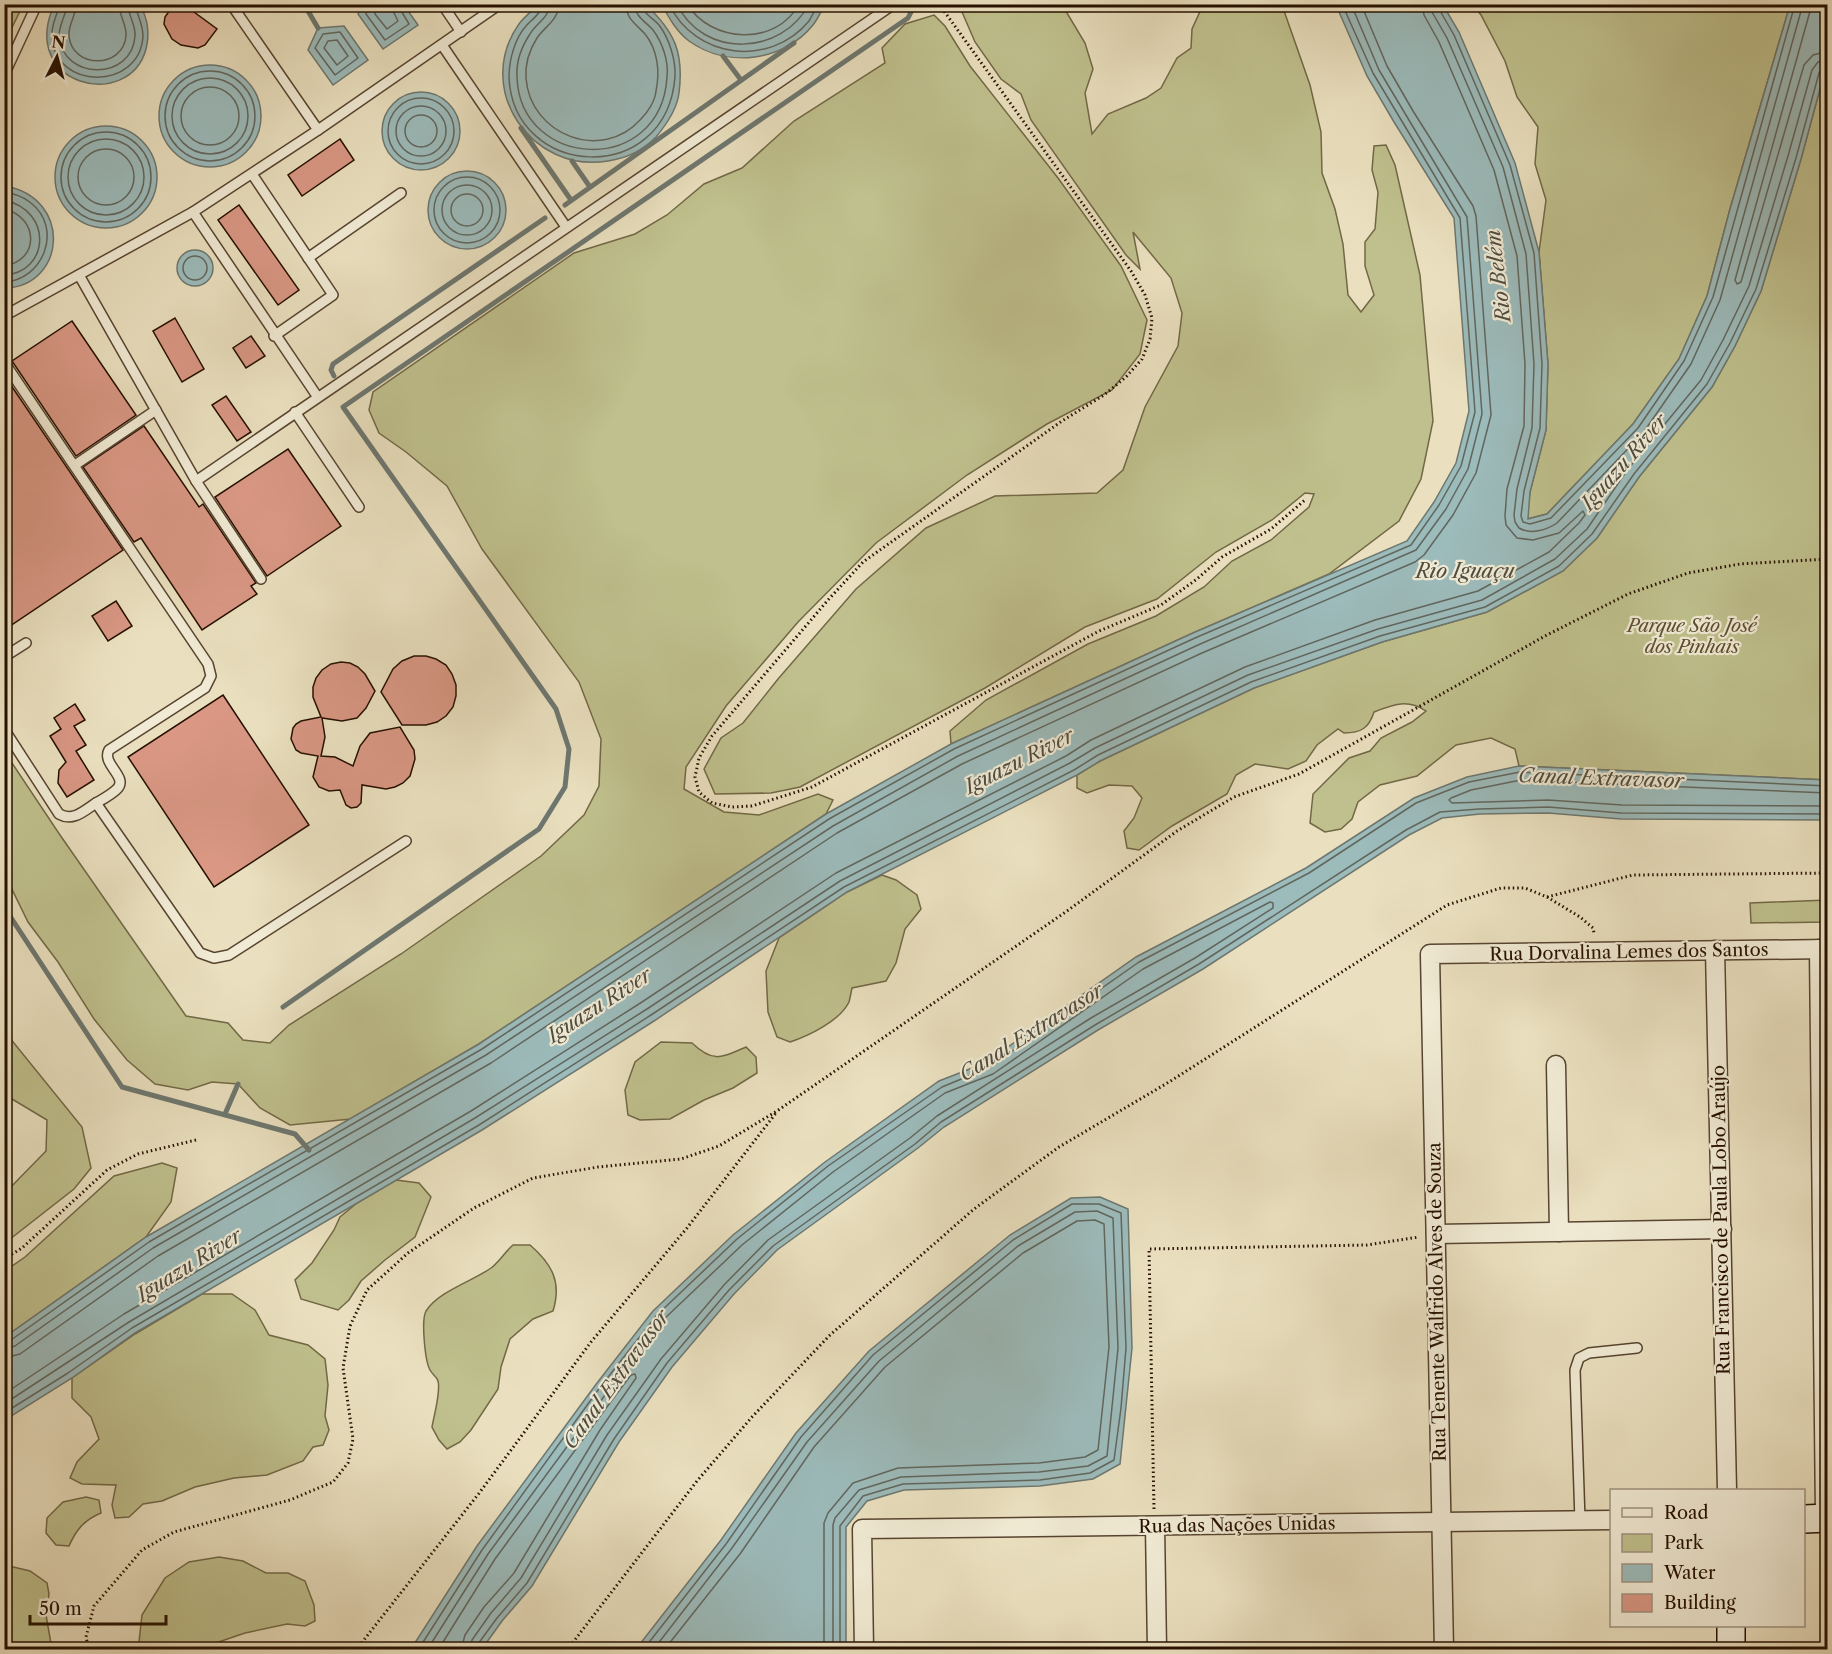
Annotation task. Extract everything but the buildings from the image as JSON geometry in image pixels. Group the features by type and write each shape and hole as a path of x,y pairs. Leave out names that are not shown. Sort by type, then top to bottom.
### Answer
{"street":[{"name":"Rua Dorvalina Lemes dos Santos","path":"1430,954 1823,949"},
{"path":"1819,1518 1823,949"},
{"name":"Rua Francisco de Paula Lobo Araújo","path":"1715,950 1727,1489"},
{"name":"Rua Tenente Walfrido Alves de Souza","path":"1430,954 1444,1650"},
{"path":"1556,1065 1560,1232"},
{"path":"1436,1234 1722,1229"},
{"name":"Rua das Nações Unidas","path":"864,1650 862,1529 1610,1520"},
{"path":"1155,1526 1157,1650"},
{"path":"1731,1627 1731,1650"}],"lane":[{"path":"4,75 37,4"},
{"path":"231,4 318,130"},
{"path":"442,4 460,32"},
{"path":"4,316 193,212 318,130 500,4"},
{"path":"195,481 894,5"},
{"path":"442,45 566,227"},
{"path":"252,174 333,296 274,336"},
{"path":"308,258 401,193"},
{"path":"193,212 274,336 317,396"},
{"path":"79,274 195,481 261,579"},
{"path":"4,362 208,664 212,676 205,688 109,750 106,754 107,759 120,779 118,789 73,818 66,818 59,814 4,729"},
{"path":"75,465 156,410"},
{"path":"295,412 359,507"},
{"path":"4,657 26,643"},
{"path":"96,804 200,953 214,958 229,955 406,841"},
{"path":"1580,1521 1575,1370 1579,1359 1589,1353 1637,1348"}],"path":[{"path":"939,4 1131,271 1145,295 1152,318 1150,339 1142,359 1126,377 1104,395 1062,421 864,562 828,600 712,736 699,758 695,777 699,792 712,803 732,807 752,806 812,787 1099,631 1161,605 1197,579 1221,557 1271,529 1305,500"},
{"path":"89,1650 86,1637 94,1606 142,1550 174,1532 291,1500 333,1482 348,1462 353,1439 343,1368 350,1326 367,1290 408,1253 474,1208 533,1178 598,1167 681,1159 719,1146 777,1112 1057,918 1177,831 1234,797 1299,774 1545,636 1628,594 1688,573 1730,566 1827,560"},
{"path":"1548,897 1633,875 1827,873"},
{"path":"567,1650 697,1482 752,1417 829,1336 974,1209 1059,1147 1169,1082 1447,905 1501,888 1525,888 1548,897 1580,917 1593,928 1601,952"},
{"path":"356,1650 480,1492 591,1342 687,1228 777,1112"},
{"path":"4,1259 22,1248 107,1170 138,1154 196,1140"},
{"path":"1155,1526 1149,1249 1367,1245 1436,1234"}],"green space":[{"path":"4,5 23,5 5,42"},
{"path":"959,5 1064,5 1085,43 1093,69 1085,93 1092,134 1108,114 1146,98 1161,88 1177,58 1191,48 1192,29 1203,5 1282,5 1310,85 1321,132 1322,173 1335,209 1343,244 1348,295 1361,312 1374,295 1365,266 1365,242 1375,229 1378,192 1372,170 1374,146 1386,145 1395,165 1420,275 1433,421 1421,479 1399,521 1329,574 1193,633 951,744 950,731 986,700 1088,644 1156,616 1204,587 1232,561 1271,540 1309,507 1314,494 1305,493 1272,520 1216,552 1157,599 1085,627 985,688 800,787 771,793 715,794 704,769 721,738 743,723 856,589 926,528 995,496 1097,493 1123,470 1145,407 1178,346 1182,313 1171,278 1133,232 1140,269 1126,255 1031,120 1021,94 1001,79 975,42"},
{"path":"1473,5 1790,5 1707,296 1679,359 1633,424 1547,514 1527,519 1530,492 1546,430 1548,364 1539,252 1546,200 1535,164 1538,127 1517,97 1505,61 1481,15"},
{"path":"934,15 945,26 970,66 1058,178 1121,266 1147,320 1140,354 1112,390 1047,424 967,475 876,543 798,622 726,706 686,767 684,789 724,812 759,815 818,794 833,800 826,814 479,1044 351,1119 290,1125 260,1108 238,1084 212,1082 188,1090 155,1084 127,1060 94,1019 58,962 28,922 5,875 4,751 186,1016 228,1023 243,1040 270,1043 289,1025 401,954 541,856 584,815 599,786 601,739 579,682 482,549 447,486 379,433 369,410 373,392 574,253 635,234 667,215 704,184 742,168 794,121 885,63 882,48 905,24"},
{"name":"Parque São José dos Pinhais","path":"1827,63 1827,780 1519,766 1515,749 1491,738 1456,745 1417,776 1380,785 1358,802 1352,819 1341,829 1325,832 1310,823 1313,794 1349,758 1370,751 1381,738 1412,722 1426,711 1413,705 1401,704 1374,712 1370,722 1360,731 1344,733 1338,729 1317,745 1306,761 1288,769 1255,764 1236,775 1227,794 1172,826 1139,850 1127,848 1124,831 1134,818 1142,798 1132,786 1109,785 1087,793 1077,788 1077,775 1100,761 1254,688 1382,642 1487,612 1563,571 1597,538 1639,477 1712,387 1735,346 1761,291"},
{"path":"882,875 896,880 917,895 921,909 905,929 896,963 886,981 852,988 845,1009 814,1032 790,1042 777,1037 768,1012 766,971 779,938 847,892"},
{"path":"1827,900 1827,922 1751,923 1750,903"},
{"path":"5,1032 82,1127 91,1168 74,1189 5,1243 5,1193 46,1151 47,1120 7,1096 9,1074 5,1078"},
{"path":"661,1042 692,1043 706,1054 718,1057 746,1047 756,1057 757,1073 733,1088 704,1100 670,1119 640,1120 628,1115 625,1090 635,1062"},
{"path":"162,1163 177,1168 171,1202 146,1237 5,1337 5,1271 25,1257 114,1176"},
{"path":"396,1180 419,1183 431,1197 415,1237 361,1281 349,1300 338,1310 301,1299 295,1280 312,1263 340,1217 357,1203"},
{"path":"513,1245 530,1245 549,1267 553,1274 556,1291 553,1311 533,1319 510,1339 501,1367 498,1389 471,1430 460,1442 447,1449 432,1427 439,1386 430,1370 427,1358 424,1340 426,1311 448,1292 491,1268"},
{"path":"202,1294 232,1294 255,1310 269,1335 308,1345 325,1359 328,1385 325,1416 329,1430 323,1445 313,1447 303,1461 267,1475 234,1478 195,1487 162,1501 143,1504 129,1517 115,1518 112,1505 116,1485 82,1484 70,1478 77,1462 99,1439 91,1417 72,1398 72,1378 135,1334"},
{"path":"86,1497 99,1500 101,1513 81,1526 69,1546 56,1545 46,1533 47,1518 63,1502"},
{"path":"219,1557 243,1561 266,1573 288,1573 305,1581 314,1605 315,1621 305,1626 287,1624 245,1633 201,1648 145,1649 139,1642 142,1615 165,1578 189,1562"},
{"path":"9,1566 30,1571 47,1583 49,1594 46,1615 52,1649 5,1649 5,1568"}],"water":[{"path":"54,5 140,5 145,16 148,37 146,49 136,69 119,80 100,84 80,81 63,71 51,55 47,33"},
{"path":"363,5 404,5 418,25 383,49 358,14"},
{"path":"538,5 646,5 671,34 680,66 679,93 676,105 667,122 646,146 615,160 580,162 556,154 534,141 518,122 507,99 503,75 506,49 519,24"},
{"path":"662,5 825,5 813,25 787,47 755,57 738,58 704,50 689,41 670,20"},
{"name":"Rio Iguaçu","path":"1336,5 1443,5 1459,32 1515,163 1539,252 1548,364 1546,430 1530,492 1528,519 1547,514 1633,424 1679,359 1707,296 1790,5 1827,5 1827,63 1761,291 1735,346 1712,387 1639,477 1597,538 1563,571 1487,612 1382,642 1254,688 1100,761 1077,775 847,892 654,1021 482,1130 135,1333 72,1378 5,1420 5,1337 146,1237 479,1044 826,814 951,744 1193,633 1407,541 1434,502 1456,463 1469,411 1454,218 1367,76"},
{"path":"344,26 368,60 333,85 308,50 318,28"},
{"path":"210,65 230,69 246,80 257,96 261,116 257,136 246,152 230,163 210,167 190,163 174,152 163,136 159,116 163,96 174,80 190,69"},
{"path":"421,92 436,95 449,103 457,116 460,131 457,146 449,159 436,167 421,170 406,167 393,159 385,146 382,131 385,116 393,103 406,95"},
{"path":"106,126 126,130 142,141 153,157 157,177 153,197 142,213 126,224 106,228 86,224 70,213 59,197 55,177 59,157 70,141 86,130"},
{"path":"467,171 482,174 499,188 506,210 503,225 489,242 467,249 452,246 435,232 428,210 431,195 445,178"},
{"path":"5,186 27,194 42,207 51,223 53,241 50,258 40,273 25,284 5,288"},
{"path":"195,250 208,255 213,268 208,281 195,286 182,281 177,268 182,255"},
{"name":"Canal Extravasor","path":"1519,766 1827,780 1827,820 1621,819 1548,813 1480,814 1442,818 1409,835 1203,969 1098,1030 944,1127 777,1250 734,1294 672,1367 619,1442 532,1586 482,1649 411,1649 477,1546 653,1311 733,1235 825,1162 939,1081 985,1063 1136,957 1306,868 1414,798 1467,777"},
{"path":"1100,1197 1128,1209 1132,1348 1120,1464 1093,1479 1040,1486 904,1490 867,1501 846,1527 846,1649 636,1649 721,1540 796,1433 869,1351 1010,1235 1071,1198"}],"waterway":[{"path":"317,4 308,11 318,28"},
{"path":"283,1007 539,829 565,787 569,749 556,709 343,407 908,18 912,10 911,4"},
{"path":"565,205 794,43"},
{"path":"723,56 741,80"},
{"path":"521,128 571,200"},
{"path":"572,161 590,187"},
{"path":"334,376 331,370 333,364 545,218"},
{"path":"4,907 122,1087 295,1134 309,1150"},
{"path":"225,1114 238,1084"}],"water label":[{"name":"Rio Belém","path":"1498,276"},
{"name":"Iguazu River","path":"1624,462"},
{"name":"Iguazu River","path":"1019,761"},
{"name":"Iguazu River","path":"599,1005"},
{"name":"Iguazu River","path":"189,1265"}]}
